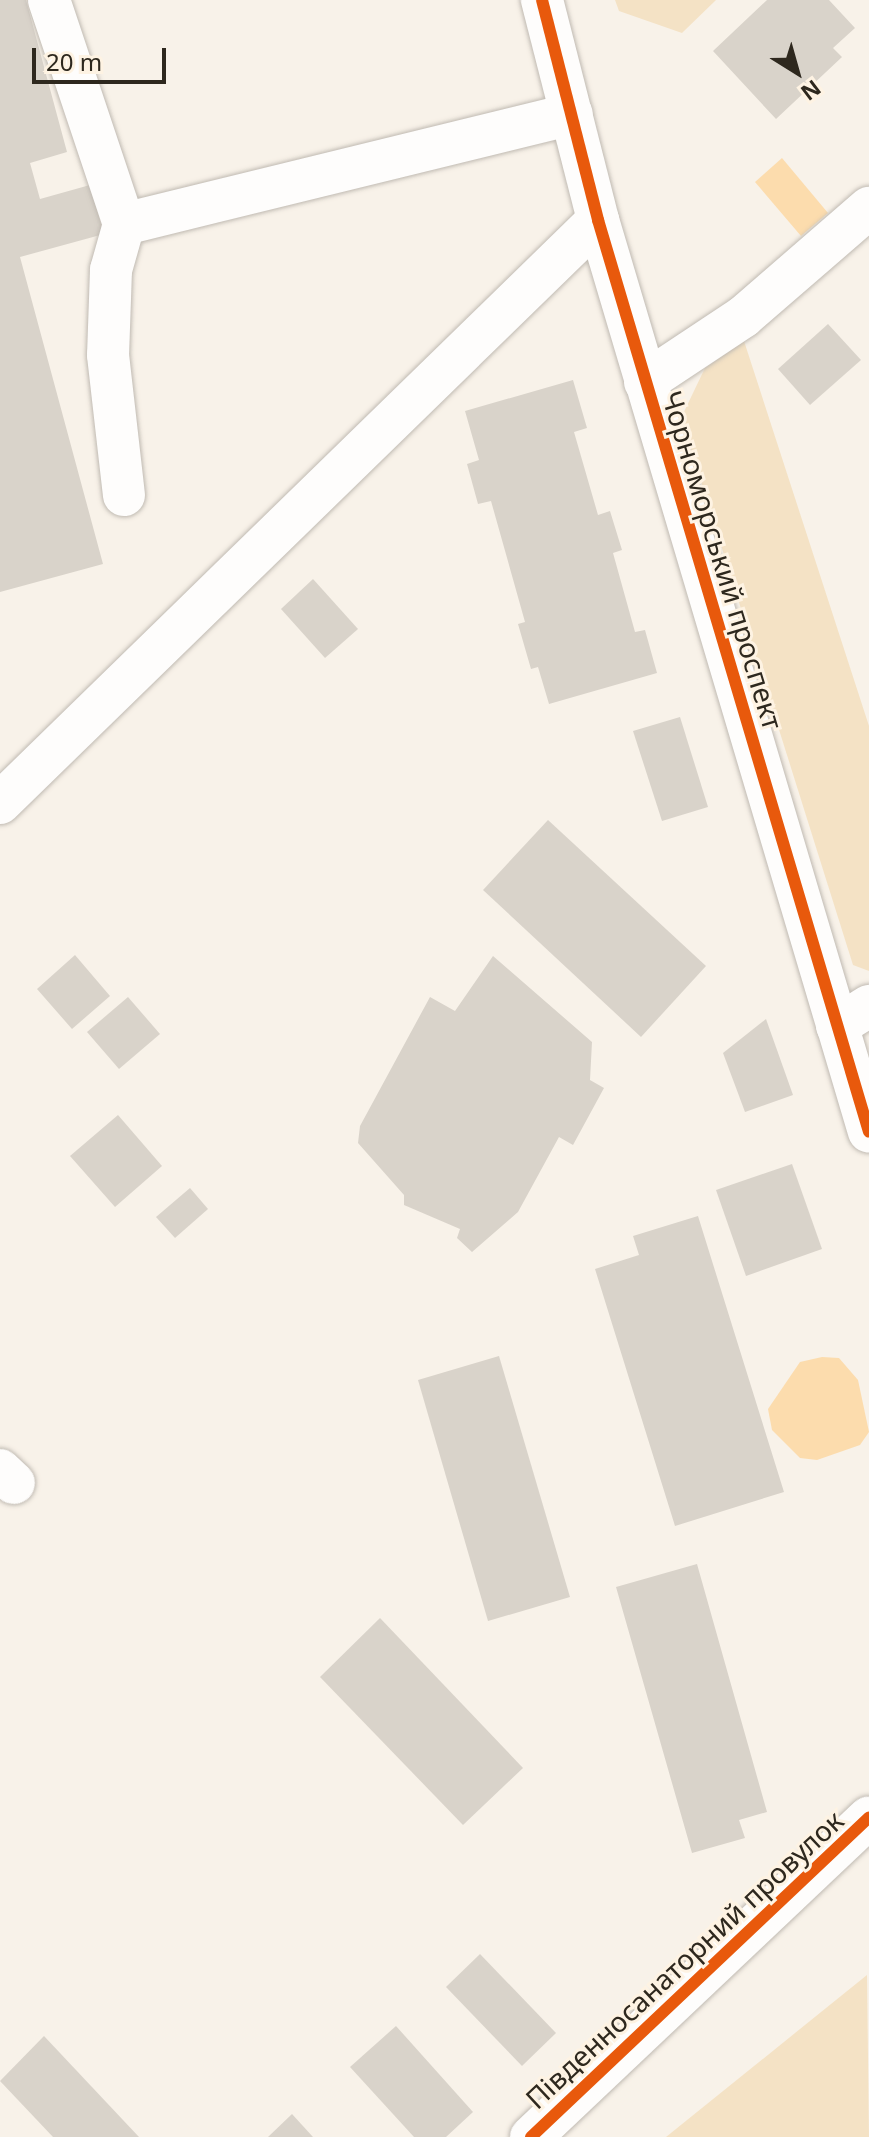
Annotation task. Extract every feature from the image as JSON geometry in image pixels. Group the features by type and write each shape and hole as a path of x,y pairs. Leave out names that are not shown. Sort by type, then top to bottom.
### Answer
{"street":[{"path":"49,0 124,224 111,270 108,355 124,495"},
{"name":"Чорноморський проспект","path":"542,0 598,220 645,382 853,1016 869,1132"},
{"path":"124,224 572,114"},
{"path":"645,382 743,317 869,208"},
{"path":"0,803 598,220"},
{"name":"Південносанаторний провулок","path":"554,2129 869,1817"}],"shaded area":[{"path":"615,0 716,0 682,33 619,11"},
{"path":"782,158 828,213 801,236 755,182"},
{"path":"744,341 869,726 869,971 853,965 681,418 705,368"},
{"path":"822,1357 839,1358 858,1380 869,1432 860,1445 817,1460 800,1458 772,1430 768,1409 800,1362"},
{"path":"867,1975 869,2137 666,2137"}],"building":[{"path":"0,0 26,0 67,152 30,163 40,199 90,185 104,234 20,257 103,564 0,592"},
{"path":"767,0 829,0 855,28 833,48 842,57 776,119 713,51"},
{"path":"828,324 861,360 810,405 778,369"},
{"path":"573,380 587,428 574,432 598,515 610,511 622,550 613,553 635,632 645,630 657,673 549,704 538,667 531,669 518,624 525,622 491,501 478,504 467,464 479,460 465,411"},
{"path":"313,579 358,629 325,658 281,609"},
{"path":"680,717 708,807 662,821 633,731"},
{"path":"548,820 706,966 641,1037 483,890"},
{"path":"75,955 110,996 72,1029 37,989"},
{"path":"493,956 592,1042 590,1080 604,1088 573,1145 559,1137 518,1212 472,1252 457,1238 460,1229 404,1205 404,1195 358,1143 360,1126 430,997 455,1011"},
{"path":"128,997 160,1034 119,1069 87,1032"},
{"path":"766,1019 793,1095 745,1112 723,1053"},
{"path":"118,1115 162,1166 115,1207 70,1156"},
{"path":"792,1164 822,1249 746,1276 716,1190"},
{"path":"190,1188 208,1209 175,1238 156,1217"},
{"path":"698,1216 784,1492 675,1526 595,1269 639,1255 633,1236"},
{"path":"499,1356 570,1597 488,1621 418,1380"},
{"path":"697,1564 767,1812 739,1820 745,1838 692,1853 616,1587"},
{"path":"380,1618 523,1768 463,1825 320,1677"},
{"path":"480,1954 556,2033 522,2066 446,1987"},
{"path":"396,2026 473,2112 446,2137 414,2137 350,2067"},
{"path":"44,2036 139,2137 53,2137 0,2081"},
{"path":"292,2114 313,2137 268,2137"}],"cycle path":[{"path":"542,0 598,220 869,1132"},
{"path":"531,2137 869,1817"}]}
